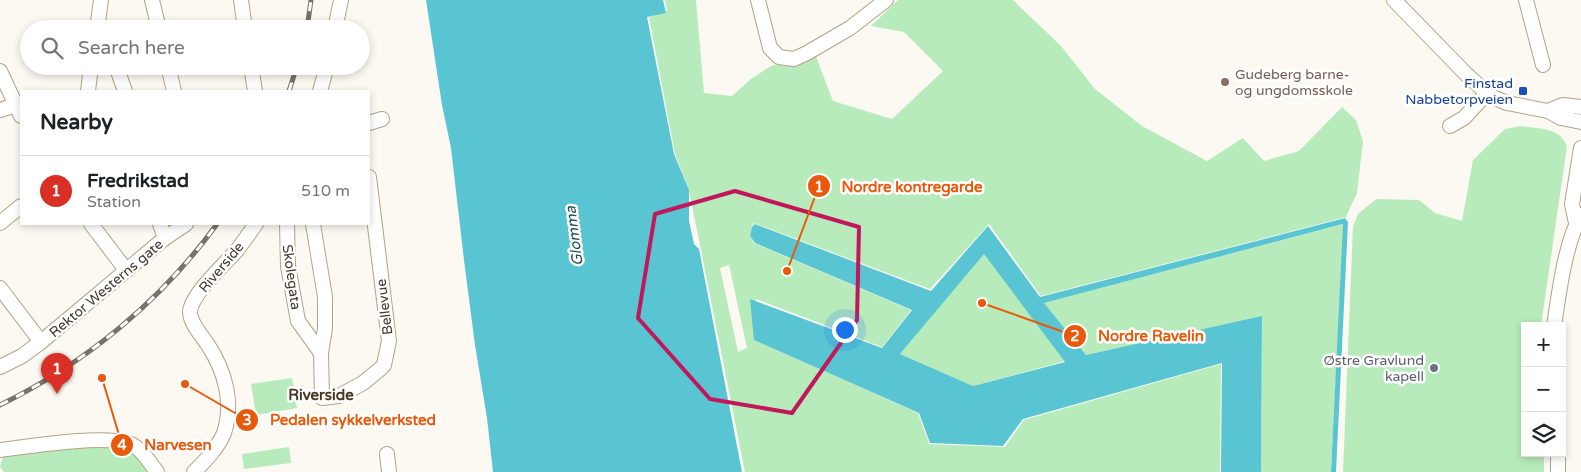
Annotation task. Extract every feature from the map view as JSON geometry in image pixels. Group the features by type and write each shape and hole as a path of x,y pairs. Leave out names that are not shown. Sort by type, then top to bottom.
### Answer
{"street":[{"path":"98,20 101,0"},
{"path":"152,0 157,20"},
{"path":"241,0 244,20"},
{"path":"337,20 341,0"},
{"path":"758,0 770,48 779,57 794,59 850,28 886,0"},
{"path":"1394,0 1487,93 1507,102 1548,110 1561,118 1581,122"},
{"path":"1526,0 1543,66"},
{"path":"0,71 18,111 0,110"},
{"path":"88,90 90,75"},
{"path":"119,75 125,90"},
{"path":"170,75 174,90"},
{"path":"252,75 255,90"},
{"path":"320,90 324,75"},
{"path":"1450,126 1464,118 1487,93"},
{"path":"1548,110 1563,105 1581,107"},
{"path":"1555,322 1563,273 1579,219 1572,204 1581,148"},
{"name":"Bellevue","path":"322,398 339,396 362,383 384,365 388,342 370,186"},
{"path":"0,223 20,207"},
{"path":"92,225 126,270"},
{"path":"160,225 165,238"},
{"name":"Rektor Westerns gate","path":"0,367 22,356 41,342 165,238 184,225"},
{"name":"Riverside","path":"194,472 209,457 224,433 229,404 225,380 220,368 211,349 191,319 190,311 196,296 255,225"},
{"name":"Skolegata","path":"286,225 288,266 298,321 321,353"},
{"name":"Skolegata","path":"313,225 325,297 325,328 321,353 322,398"},
{"path":"0,288 41,342"},
{"path":"0,450 42,444 103,440 130,444 137,448 157,472"},
{"path":"387,454 389,472"},
{"path":"1558,457 1558,472"}],"highlighted area":[{"path":"735,191 859,227 857,320 792,413 710,399 638,318 655,214"}],"green space":[{"path":"665,0 696,0 704,93 732,96 751,79 771,66 815,54 833,101 892,119 943,71 904,32 871,26 898,0 1013,0 1061,46 1095,89 1142,126 1207,161 1243,138 1264,161 1299,151 1342,107 1356,120 1363,141 1357,193 1346,217 1041,296 989,224 930,289 754,223 752,227 750,236 754,243 911,310 882,347 756,299 759,342 918,413 929,444 1005,447 1024,420 1221,364 1220,472 745,472 689,190 675,154 649,17 667,11","holes":["729,265 747,348 738,352 720,268"]},
{"path":"1521,126 1548,130 1559,135 1567,146 1542,322 1521,322 1521,457 1544,457 1544,472 1343,472 1353,226 1358,214 1376,199 1419,200 1435,213 1462,221 1473,160 1505,129"},
{"path":"1344,224 1331,472 1261,472 1262,317 1086,355 1043,303"},
{"path":"984,253 1065,361 973,386 900,354"},
{"path":"292,378 297,408 256,415 251,384"},
{"path":"100,444 138,452 155,472 4,472 0,467 3,457"},
{"path":"289,447 291,463 244,469 242,454"}],"water":[{"name":"Glomma","path":"426,0 663,0 666,13 647,17 674,154 689,190 689,221 694,244 699,249 742,472 493,472 487,418 475,345 451,148 442,105"},
{"path":"1345,218 1348,222 1336,472 1331,472 1343,224 1044,303 1086,355 1262,316 1261,472 1221,472 1222,363 1023,419 1003,446 930,443 919,413 754,340 750,299 882,348 912,310 755,243 750,236 752,227 755,224 931,291 988,226 1040,297","holes":["984,254 1065,362 973,386 900,354"]}],"railway":[{"path":"308,20 311,0"},
{"path":"289,90 294,75"},
{"path":"0,405 62,370 120,328 172,279 216,225"}],"place":[{"name":"Gudeberg barne- og ungdomsskole","path":"1225,82"},
{"name":"Finstad Nabbetorpveien","path":"1523,91"},
{"name":"Nordre kontregarde","path":"787,271"},
{"name":"Nordre Ravelin","path":"982,303"},
{"name":"Østre Gravlund kapell","path":"1434,368"},
{"name":"Narvesen","path":"102,378"},
{"name":"Pedalen sykkelverksted","path":"185,384"},
{"name":"Fredrikstad","path":"57,394"}],"district":[{"name":"Riverside","path":"321,395"}]}
